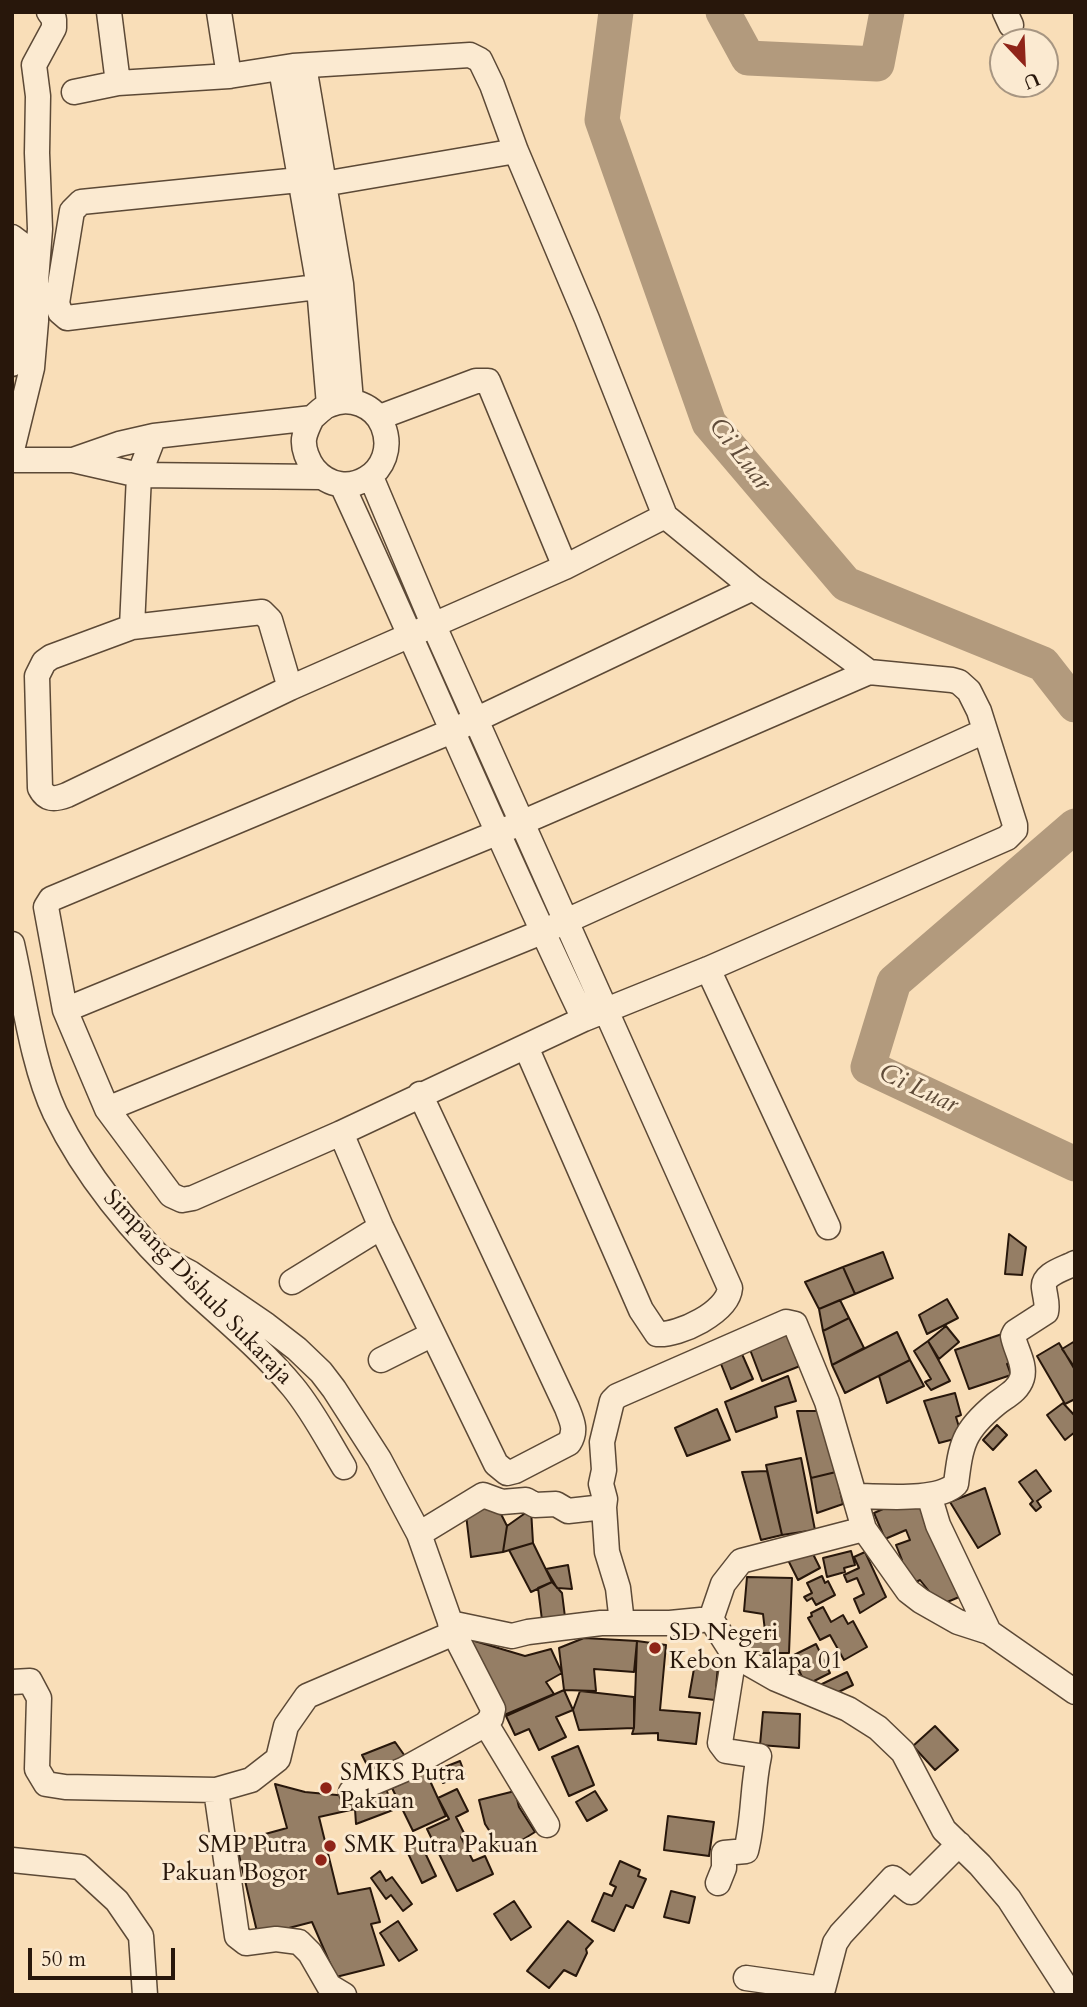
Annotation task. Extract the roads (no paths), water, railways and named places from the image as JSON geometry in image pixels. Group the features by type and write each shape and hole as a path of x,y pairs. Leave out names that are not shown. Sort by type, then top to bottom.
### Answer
{"street":[{"path":"12,450 32,368 34,345 40,229 38,84 34,65 54,29 54,19 49,12"},
{"path":"109,12 118,83"},
{"path":"219,12 229,76"},
{"path":"74,92 118,83 229,76 293,67 470,55 480,60 665,516 753,589 869,672 959,682 969,691 985,731 1015,825 1011,834 708,970 595,1015 341,1133 182,1200 172,1195 107,1109 65,1010 46,907 55,896 452,731 753,589"},
{"path":"293,67 330,286 331,408 304,439 307,461 332,481 475,720 566,921 595,1015"},
{"path":"330,286 66,318 57,303 72,211 77,204 311,182 516,151"},
{"path":"12,237 20,243 23,254 13,371"},
{"path":"380,417 476,381 488,381 565,567"},
{"path":"12,460 73,460 139,475 358,484 371,477 385,459 388,438 380,417 367,406 331,408 154,436 119,444 73,460"},
{"path":"132,627 139,475 154,436"},
{"path":"371,477 423,631 452,731 542,932 595,1015 730,1288 728,1297 695,1326 657,1334 641,1310 526,1047"},
{"path":"290,688 270,620 262,612 132,627 51,657 39,671 40,788 44,796 58,798 67,795 290,688 565,567 665,516"},
{"path":"65,1010 521,823 869,672"},
{"path":"107,1109 542,932 985,731"},
{"name":"Simpang Dishub Sukaraja","path":"12,944 43,1083 56,1114 100,1187 114,1207 163,1259 294,1388 344,1467"},
{"path":"708,970 828,1227"},
{"path":"341,1133 382,1227 496,1464 507,1473 516,1471 569,1443 574,1435 574,1428 420,1094"},
{"path":"292,1282 382,1227"},
{"path":"163,1259 190,1273 266,1325 321,1372 379,1459 419,1534 452,1628 492,1709 491,1718 486,1724 403,1770 351,1792"},
{"path":"856,1496 929,1495 947,1491 956,1484 959,1454 973,1427 1019,1385 1023,1377 1014,1343 1014,1332 1046,1312 1043,1284 1046,1279 1075,1263"},
{"path":"622,1623 618,1588 607,1552 605,1499 601,1484 604,1470 602,1442 612,1401 617,1396 786,1322 795,1324 827,1402 864,1529 908,1591 958,1622 989,1633 1075,1692"},
{"path":"381,1360 433,1334"},
{"path":"419,1534 483,1495 502,1502 526,1500 535,1505 556,1504 568,1511 604,1507"},
{"path":"929,1495 938,1525 989,1633"},
{"path":"711,1619 723,1584 741,1561 864,1529"},
{"path":"12,1682 30,1681 36,1689 37,1769 46,1784 65,1787 216,1790 251,1780 278,1759 286,1726 307,1696 452,1628 512,1636 601,1623 670,1623 711,1619"},
{"path":"711,1619 734,1655 785,1683 848,1709 878,1728 903,1752 944,1830 1009,1899 1071,1995"},
{"path":"718,1883 724,1868 724,1853 746,1851 759,1756 726,1751 720,1743 734,1655"},
{"path":"486,1724 547,1825"},
{"path":"216,1790 237,1936 246,1942 276,1939 299,1942 310,1953 329,1986 344,1995"},
{"path":"746,1978 822,1989 835,1943 846,1927 893,1878 911,1892 959,1844"},
{"path":"12,1860 80,1867 117,1901 141,1936 145,1995"}],"waterway":[{"name":"Ci Luar","path":"616,12 602,120 709,423 846,584 1043,664 1075,705"},
{"name":"Ci Luar","path":"723,12 748,58 877,64 887,12"},
{"name":"Ci Luar","path":"1075,826 894,982 868,1067 1075,1164"}],"place":[{"name":"SD Negeri Kebon Kalapa 01","path":"655,1648"},
{"name":"SMKS Putra Pakuan","path":"326,1788"},
{"name":"SMK Putra Pakuan","path":"330,1846"},
{"name":"SMP Putra Pakuan Bogor","path":"321,1860"}]}
